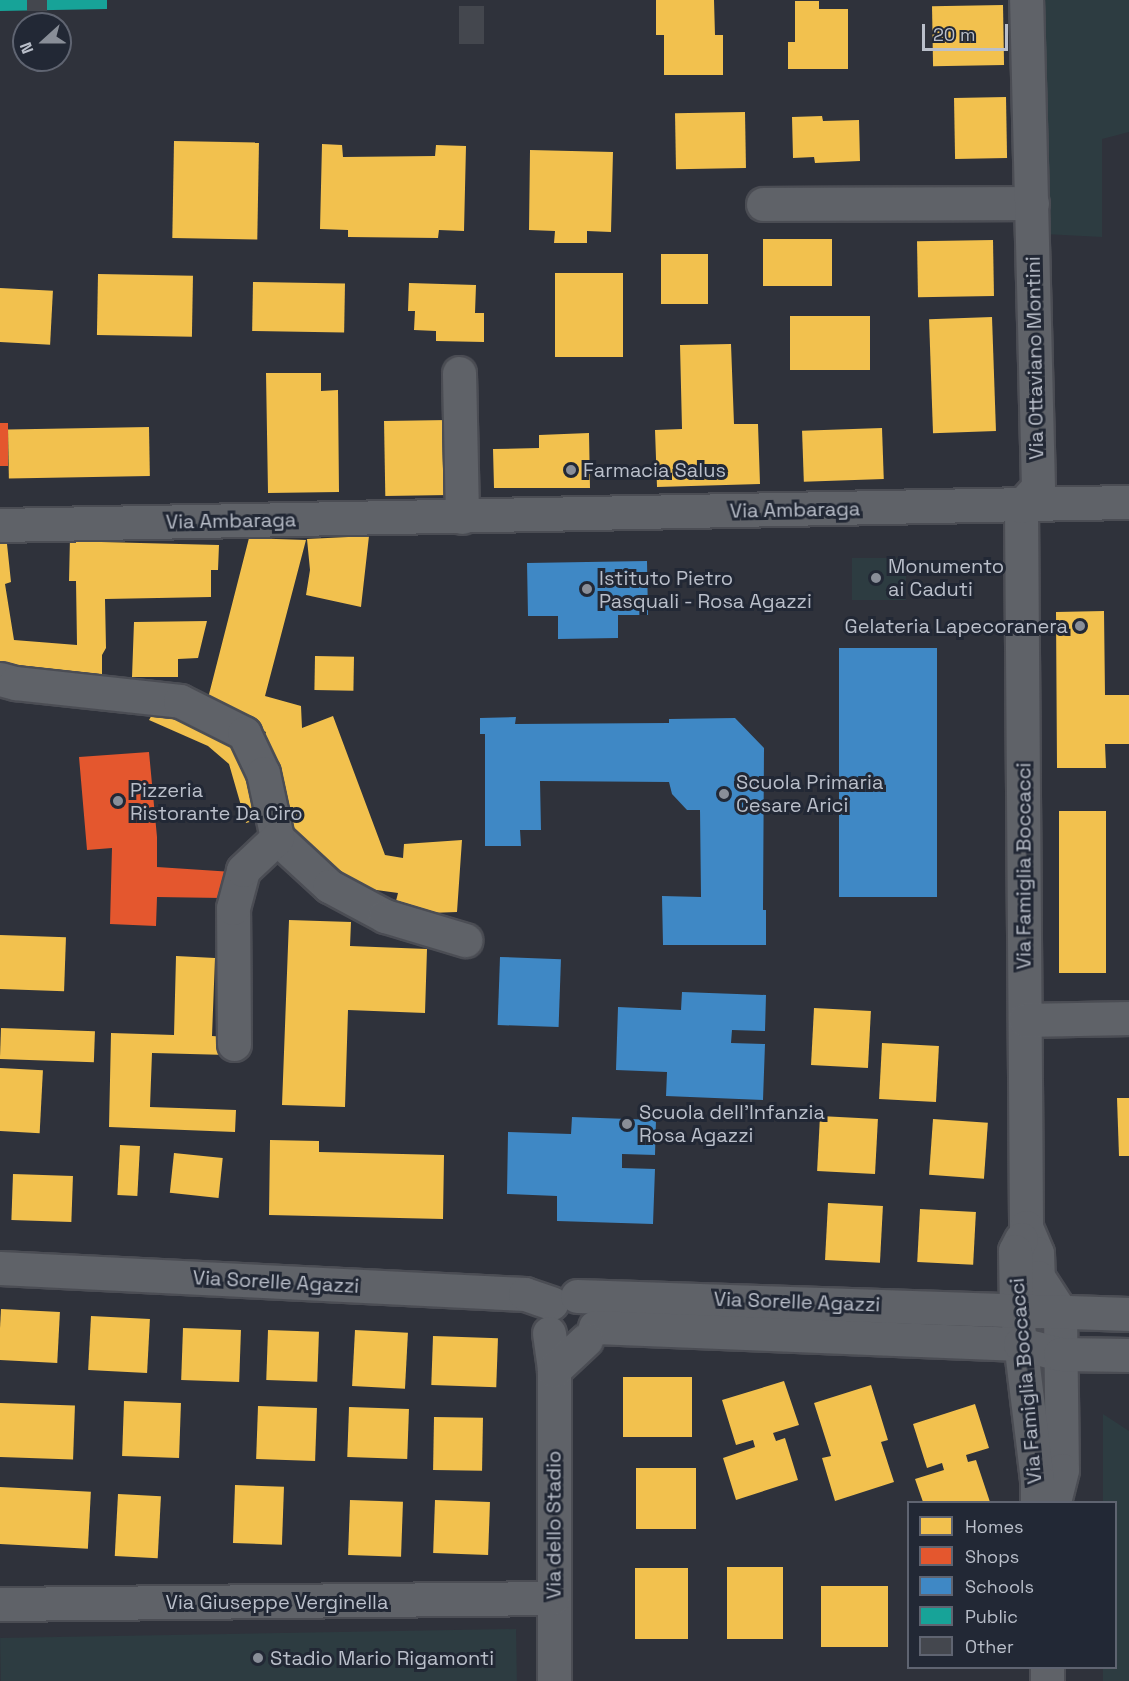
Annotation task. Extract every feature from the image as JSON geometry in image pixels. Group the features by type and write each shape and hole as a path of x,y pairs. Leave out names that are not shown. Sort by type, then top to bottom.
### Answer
{"street":[{"name":"Via Ottaviano Montini","path":"1021,506 1038,487 1026,0"},
{"path":"763,204 1032,203"},
{"path":"459,373 462,517"},
{"name":"Via Ambaraga","path":"0,525 1129,502"},
{"name":"Via Famiglia Boccacci","path":"1021,506 1012,981 1025,1020 1026,1227 1037,1253 1038,1277 1060,1311 1062,1470 1054,1501"},
{"path":"0,679 15,683 180,702 243,733 263,773 277,838 329,886 385,916 465,940"},
{"path":"234,1044 233,908 243,870 277,838"},
{"path":"1025,1020 1129,1018"},
{"name":"Via Famiglia Boccacci","path":"1026,1227 1015,1251 1016,1309 1037,1501"},
{"name":"Via Sorelle Agazzi","path":"0,1268 525,1294 559,1311 1016,1309 1129,1314"},
{"path":"554,1370 590,1333 593,1308 559,1311"},
{"name":"Via Sorelle Agazzi","path":"559,1311 566,1345 576,1345 590,1333 1020,1344 1060,1354 1129,1355"},
{"name":"Via dello Stadio","path":"554,1681 554,1370 559,1311"},
{"name":"Via Giuseppe Verginella","path":"0,1604 553,1598"}],"shaded area":[{"path":"1041,0 1129,0 1129,132 1102,139 1102,237 1044,234"},
{"path":"852,558 906,558 906,600 852,600"},
{"path":"1103,1414 1129,1431 1129,1681 1103,1681 1103,1669 1117,1669 1117,1501 1103,1501"},
{"name":"Stadio Mario Rigamonti","path":"516,1629 517,1681 1,1681 0,1638"}],"building: Homes":[{"path":"656,0 714,0 715,35 723,35 723,75 664,75 664,35 656,35"},
{"path":"795,1 819,1 819,9 848,9 848,69 788,69 788,42 795,42"},
{"path":"1003,5 1004,65 933,66 932,6"},
{"path":"1006,97 1007,158 955,159 954,98"},
{"path":"745,112 746,168 676,169 675,113"},
{"path":"822,116 823,121 859,120 860,161 815,163 814,157 793,158 792,117"},
{"path":"174,141 259,142 257,239 172,238"},
{"path":"322,144 342,145 343,157 435,156 436,145 466,146 464,231 439,230 438,238 348,237 348,230 320,229"},
{"path":"530,150 613,152 611,232 587,231 587,243 554,243 555,231 529,230"},
{"path":"763,239 832,239 832,286 763,286"},
{"path":"993,240 994,296 918,297 917,241"},
{"path":"661,254 708,254 708,304 661,304"},
{"path":"555,273 623,273 623,357 555,357"},
{"path":"98,274 193,276 192,337 97,335"},
{"path":"253,282 345,284 344,333 252,331"},
{"path":"409,283 476,285 475,313 484,313 484,342 436,341 436,331 414,330 415,311 408,311"},
{"path":"0,288 53,291 50,345 0,342"},
{"path":"790,316 870,316 870,370 790,370"},
{"path":"992,317 996,431 933,433 929,319"},
{"path":"731,344 734,424 758,424 760,484 657,487 655,430 682,429 680,345"},
{"path":"266,373 321,373 321,391 338,390 339,492 268,493"},
{"path":"448,420 449,495 385,496 384,421"},
{"path":"149,427 150,476 9,478 8,429"},
{"path":"882,428 884,479 804,482 802,431"},
{"path":"589,433 590,488 494,488 493,449 539,448 539,435"},
{"path":"102,536 101,542 219,545 218,570 211,570 211,597 105,599 106,648 102,655 102,676 0,665 0,544 7,544 11,582 5,584 14,640 77,645 76,581 69,581 70,537"},
{"path":"369,536 361,607 306,595 310,570 307,539"},
{"path":"249,538 306,540 265,696 301,706 302,728 333,716 385,855 403,858 404,844 462,840 457,912 429,913 396,901 398,893 355,887 324,864 295,831 262,743 266,732 206,706"},
{"path":"1104,611 1105,695 1129,695 1129,744 1105,744 1106,768 1057,768 1056,612"},
{"path":"207,621 198,658 178,659 178,677 132,677 134,622"},
{"path":"315,656 354,657 353,691 314,690"},
{"path":"157,706 218,729 249,756 267,817 246,823 229,764 208,746 149,720"},
{"path":"1059,811 1106,811 1106,973 1059,973"},
{"path":"289,920 351,922 350,946 427,949 425,1013 348,1010 345,1107 282,1105"},
{"path":"0,935 66,937 64,991 0,989"},
{"path":"176,956 215,958 212,1036 228,1037 228,1055 152,1053 150,1107 236,1110 235,1132 109,1127 111,1033 174,1035"},
{"path":"814,1008 871,1011 868,1068 811,1065"},
{"path":"1,1028 95,1031 94,1062 0,1059"},
{"path":"882,1043 939,1046 936,1102 879,1099"},
{"path":"0,1068 43,1070 40,1133 0,1131"},
{"path":"1117,1098 1129,1098 1129,1156 1119,1156"},
{"path":"820,1116 878,1119 875,1174 817,1171"},
{"path":"933,1119 988,1123 984,1179 929,1175"},
{"path":"270,1140 319,1141 319,1152 444,1155 443,1219 269,1215"},
{"path":"120,1145 140,1146 137,1196 117,1195"},
{"path":"174,1153 223,1158 219,1198 170,1193"},
{"path":"13,1174 73,1176 71,1222 11,1220"},
{"path":"828,1203 883,1206 880,1263 825,1260"},
{"path":"920,1209 976,1212 973,1265 917,1262"},
{"path":"1,1309 60,1312 57,1363 0,1360"},
{"path":"91,1316 150,1319 147,1373 88,1370"},
{"path":"183,1328 241,1330 239,1382 181,1380"},
{"path":"268,1330 319,1332 317,1382 266,1380"},
{"path":"355,1330 408,1333 405,1389 352,1386"},
{"path":"433,1336 498,1338 496,1387 431,1385"},
{"path":"623,1377 692,1377 692,1437 623,1437"},
{"path":"784,1381 799,1425 773,1433 776,1441 785,1438 798,1480 736,1500 723,1458 755,1447 753,1440 736,1445 722,1400"},
{"path":"871,1385 888,1440 881,1442 894,1482 835,1501 822,1458 831,1456 814,1403"},
{"path":"124,1401 181,1403 179,1458 122,1456"},
{"path":"0,1403 75,1406 73,1460 0,1457"},
{"path":"975,1404 989,1448 966,1455 968,1462 976,1460 990,1501 923,1501 915,1479 944,1470 942,1463 927,1468 913,1424"},
{"path":"258,1406 317,1408 315,1461 256,1459"},
{"path":"349,1407 409,1409 407,1459 347,1457"},
{"path":"434,1417 483,1418 482,1471 433,1470"},
{"path":"636,1468 696,1468 696,1529 636,1529"},
{"path":"235,1485 284,1487 282,1545 233,1543"},
{"path":"0,1487 91,1492 88,1549 0,1544"},
{"path":"118,1494 161,1496 158,1558 115,1556"},
{"path":"350,1500 403,1502 401,1557 348,1555"},
{"path":"435,1500 490,1502 488,1555 433,1553"},
{"path":"727,1567 783,1567 783,1639 727,1639"},
{"path":"635,1568 688,1568 688,1639 635,1639"},
{"path":"821,1586 888,1586 888,1647 821,1647"}],"building: Shops":[{"path":"0,423 8,423 8,466 0,466"},
{"path":"149,752 157,837 157,867 233,872 222,898 157,897 156,926 110,924 112,848 87,850 79,757"}],"building: Schools":[{"name":"Istituto Pietro Pasquali - Rosa Agazzi","path":"647,561 648,615 618,615 618,638 558,639 558,616 528,616 527,563"},
{"path":"839,648 937,648 937,897 839,897"},
{"path":"516,717 515,724 669,723 669,719 735,718 764,748 763,910 766,910 766,945 663,945 662,896 701,897 700,810 687,810 672,794 669,782 540,781 541,830 520,830 521,846 485,846 485,734 480,734 480,718"},
{"path":"500,957 561,959 559,1027 498,1025"},
{"path":"682,992 766,995 765,1031 732,1030 731,1043 765,1044 763,1100 666,1096 667,1072 616,1070 618,1007 681,1010"},
{"path":"572,1117 656,1120 655,1155 622,1154 622,1168 655,1169 653,1224 557,1221 557,1196 507,1194 508,1132 571,1134"}],"building: Public":[{"path":"0,0 107,0 107,9 0,11"}],"building: Other":[{"path":"27,0 47,0 47,11 27,11"},
{"path":"459,6 484,6 484,44 459,44"}],"place":[{"name":"Farmacia Salus","path":"571,470"},
{"name":"Monumento ai Caduti","path":"876,578"},
{"name":"Istituto Pietro Pasquali - Rosa Agazzi","path":"587,589"},
{"name":"Gelateria Lapecoranera","path":"1080,626"},
{"name":"Scuola Primaria Cesare Arici","path":"724,794"},
{"name":"Pizzeria Ristorante Da Ciro","path":"118,801"},
{"name":"Scuola dell'Infanzia Rosa Agazzi","path":"627,1124"},
{"name":"Stadio Mario Rigamonti","path":"258,1658"}]}
